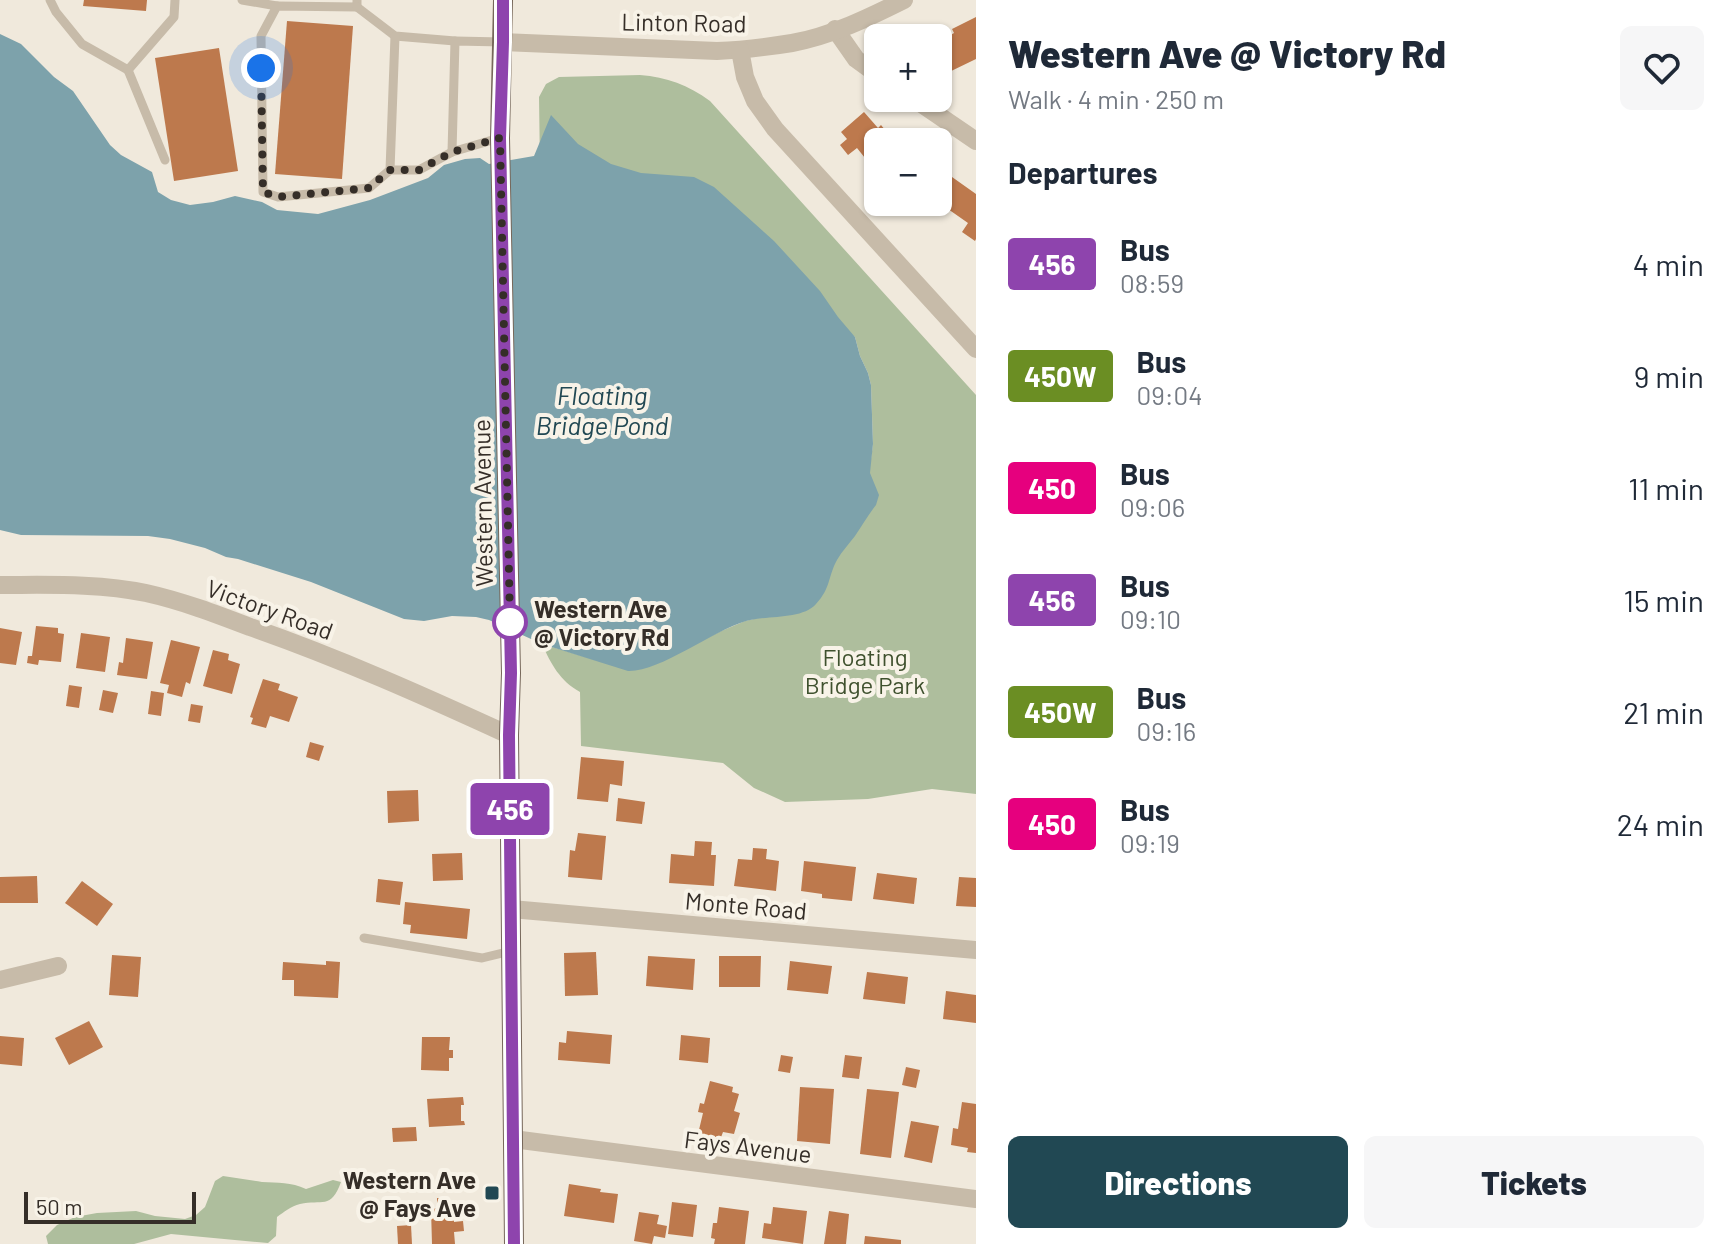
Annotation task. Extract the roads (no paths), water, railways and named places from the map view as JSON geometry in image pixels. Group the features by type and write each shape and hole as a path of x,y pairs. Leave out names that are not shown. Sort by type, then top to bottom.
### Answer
{"main road":[{"name":"Western Avenue","path":"503,0 501,144 511,673 514,1244"}],"street":[{"name":"Linton Road","path":"503,42 740,50 795,42 904,0"},
{"path":"835,29 856,59 864,65"},
{"path":"740,50 745,77 755,101 775,129 976,349"},
{"path":"934,112 976,141"},
{"name":"Victory Road","path":"0,585 68,585 144,593 181,602 347,663 509,735"},
{"name":"Monte Road","path":"511,909 976,950"},
{"path":"0,980 58,966"},
{"name":"Fays Avenue","path":"513,1139 976,1199"}],"lane":[{"path":"50,0 82,44 128,70 165,160"},
{"path":"128,70 174,17 175,0"},
{"path":"242,0 277,6 357,3 395,36 503,42"},
{"path":"277,6 261,36 263,192 278,197 369,188 390,170 419,170 452,152 501,144"},
{"path":"390,170 395,36"},
{"path":"452,152 455,41"},
{"path":"364,938 482,958 511,951"}],"water":[{"name":"Floating Bridge Pond","path":"0,34 21,44 73,91 110,145 121,155 152,172 158,192 171,200 190,205 235,196 262,202 277,210 318,214 370,200 428,178 444,165 465,159 480,158 489,164 534,156 551,115 578,144 611,164 641,173 694,177 714,187 774,241 820,291 855,337 868,373 873,444 870,473 879,495 876,505 837,560 821,598 802,613 746,621 655,665 628,671 542,644 489,620 452,616 424,621 404,619 311,582 170,539 148,536 21,535 0,530"}],"place":[{"name":"Western Ave @ Victory Rd","path":"510,622"},
{"name":"Western Ave @ Fays Ave","path":"492,1193"}],"park label":[{"name":"Floating Bridge Park","path":"865,670"}]}
